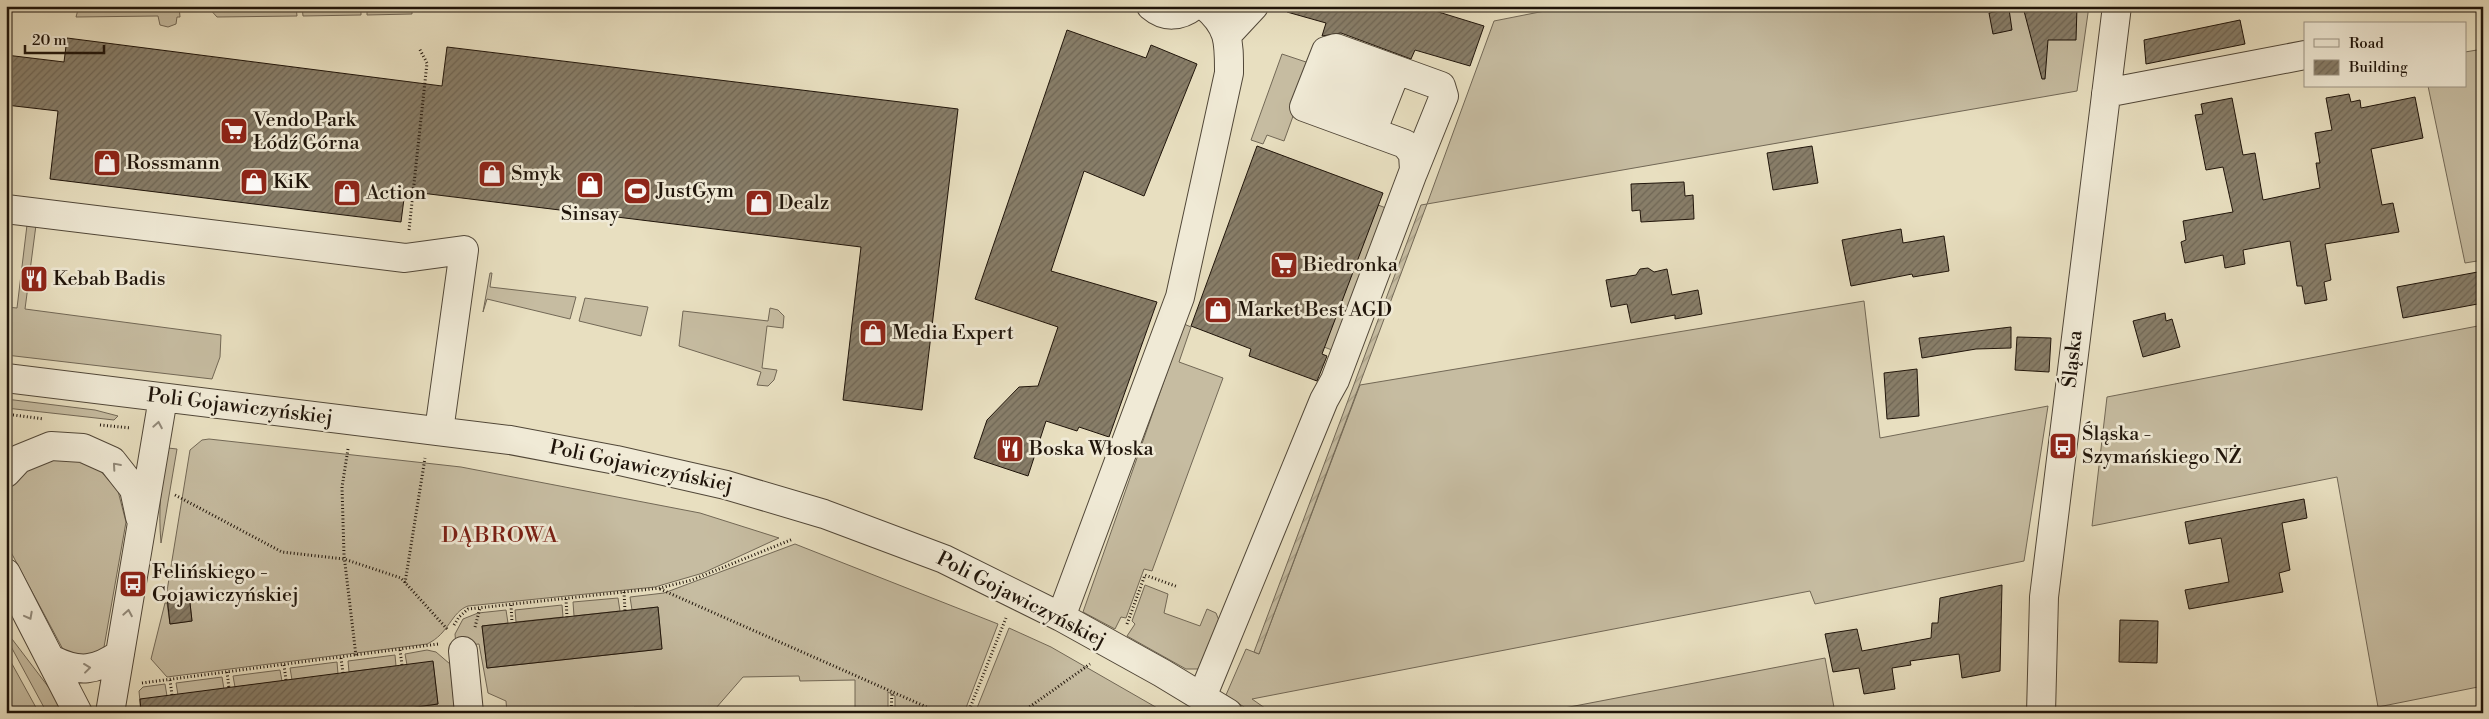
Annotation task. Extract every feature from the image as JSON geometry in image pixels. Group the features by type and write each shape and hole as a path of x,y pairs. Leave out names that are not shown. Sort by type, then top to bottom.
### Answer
{"street":[{"path":"1151,6 1167,15 1177,15 1194,6"},
{"path":"1061,617 1180,297 1228,73 1229,40 1218,17 1205,6"},
{"path":"1227,35 1254,6"},
{"name":"Śląska","path":"2041,713 2044,597 2117,6"},
{"path":"1202,697 1324,400 1335,380 1444,96 1441,86 1336,48 1326,51 1304,107 1409,146 1413,154 1413,173"},
{"path":"2106,93 2304,55"},
{"path":"1362,128 1374,62"},
{"path":"6,208 405,258 464,250 439,431"},
{"name":"Poli Gojawiczyńskiej","path":"6,378 510,440 588,454 726,484 824,514 944,559 1061,617 1103,655 1202,697 1228,713"},
{"path":"110,713 163,398"},
{"path":"6,473 19,459 51,446 83,448 112,461 134,488 142,526"},
{"path":"6,573 78,713"},
{"path":"453,647 469,713"},
{"path":"52,660 75,670 87,669 104,664 120,654"}],"path":[{"path":"405,258 427,62 419,48"},
{"path":"348,449 342,487 344,559 356,656"},
{"path":"405,584 426,458"},
{"path":"175,496 282,552 344,559 401,578 450,633 459,617 468,610 660,588 692,580 793,539"},
{"path":"1021,713 1103,655 1127,623 1145,575 1178,587"},
{"path":"660,588 940,713"},
{"path":"624,592 625,611"},
{"path":"968,713 1005,620 1019,597"},
{"path":"566,599 568,617"},
{"path":"510,605 512,622"},
{"path":"136,684 400,650 453,647"},
{"path":"400,650 402,666"},
{"path":"341,658 343,673"},
{"path":"284,665 286,680"},
{"path":"227,672 229,688"},
{"path":"170,680 172,695"},
{"path":"891,713 892,693"}],"shaded area":[{"path":"79,6 179,6 180,17 177,17 176,24 168,27 160,25 158,16 76,17"},
{"path":"207,6 296,6 297,16 217,17"},
{"path":"302,6 361,6 361,15 303,16"},
{"path":"367,6 412,6 412,14 367,15"},
{"path":"1570,6 2089,6 2077,91 1427,204 1494,21"},
{"path":"2483,49 2483,260 2465,263 2428,88 2466,88 2466,52"},
{"path":"1282,54 1312,64 1284,141 1267,135 1263,144 1251,140"},
{"path":"1427,204 1259,654 1254,652 1421,205"},
{"path":"1378,205 1394,211 1340,353 1324,347"},
{"path":"27,225 36,225 25,309 221,335 220,357 212,379 6,355 6,307 17,308"},
{"path":"490,273 492,273 490,287 576,297 570,319 487,299 483,312"},
{"path":"585,298 648,307 641,336 579,321"},
{"path":"1864,301 1880,438 2048,406 2024,561 1815,604 1810,591 1252,699 1272,713 1253,713 1226,695 1246,649 1259,654 1360,385"},
{"path":"770,308 778,310 784,316 783,328 767,326 762,368 777,370 774,380 768,386 757,385 761,372 679,346 683,311 768,321"},
{"path":"1184,324 1191,327 1179,362 1223,378 1152,571 1144,569 1126,618 1121,617 1115,629 1083,612"},
{"path":"2483,325 2483,686 2378,707 2337,477 2092,526 2107,397"},
{"path":"6,399 95,410 118,416 114,420 6,408"},
{"path":"209,439 461,467 700,513 779,538 703,573 655,587 468,606 458,613 440,635 427,644 167,677 151,659 165,603 167,603 170,624 192,621 189,594 167,597 167,591 190,450 202,440"},
{"path":"168,448 177,449 161,543 161,495"},
{"path":"49,460 78,460 97,467 118,491 126,522 104,647 97,658 66,655 6,543 6,495 13,484 25,472"},
{"path":"795,544 998,624 964,713 895,713 895,696 888,692 888,713 855,713 855,680 800,681 799,676 743,677 716,708 634,707 633,713 507,713 506,701 488,693 479,644 456,646 455,634 463,619 478,613 506,610 508,623 482,626 487,668 662,649 658,607 632,610 630,597 664,593"},
{"path":"1145,585 1168,594 1164,613 1200,626 1207,609 1216,613 1220,623 1201,669 1186,669 1127,636 1135,624 1132,621"},
{"path":"618,598 620,611 574,616 573,602"},
{"path":"562,605 563,617 516,622 515,610"},
{"path":"1009,628 1051,647 1166,713 975,713"},
{"path":"12,639 53,693 64,713 47,713 8,641"},
{"path":"427,650 436,652 450,664 455,713 373,713 438,704 433,662 407,665 405,654"},
{"path":"6,653 39,713 13,713 6,702"},
{"path":"395,655 396,666 349,672 348,661"},
{"path":"1825,658 1835,713 1538,713"},
{"path":"337,662 338,674 292,680 290,668"},
{"path":"280,670 282,681 235,687 233,676"},
{"path":"222,677 224,689 178,695 176,683"},
{"path":"165,684 167,696 141,713 139,691 143,687"}],"building":[{"path":"1288,6 1419,6 1484,26 1470,66 1415,50 1411,59 1341,33 1322,36 1326,23 1287,12"},
{"path":"2044,7 2077,7 2076,40 2048,40 2045,79 2042,79 2024,11"},
{"path":"2009,9 2012,30 1993,34 1989,13"},
{"path":"2240,20 2245,44 2146,64 2144,40"},
{"path":"1067,30 1146,58 1151,45 1197,64 1144,196 1084,171 1051,271 1157,302 1109,437 1079,427 1077,431 1046,421 1028,476 974,458 987,420 1019,387 1038,386 1058,327 975,299"},
{"path":"67,38 442,86 447,47 958,109 922,410 843,400 861,247 405,191 401,222 50,179 58,111 6,105 6,55 64,62"},
{"path":"2349,94 2351,102 2360,100 2361,108 2415,97 2423,138 2371,149 2382,205 2393,203 2399,232 2325,244 2331,280 2324,282 2327,300 2305,304 2302,286 2297,286 2290,241 2243,250 2245,264 2225,268 2223,255 2185,263 2181,242 2186,240 2183,221 2233,212 2223,167 2206,170 2195,115 2203,114 2201,104 2232,98 2243,155 2255,153 2263,200 2320,188 2316,163 2320,163 2315,133 2332,130 2326,98"},
{"name":"Biedronka","path":"1257,146 1383,193 1322,354 1327,356 1317,381 1249,356 1251,349 1191,326"},
{"path":"1812,146 1818,183 1773,190 1767,153"},
{"path":"1684,182 1685,196 1693,195 1694,219 1641,222 1640,210 1632,211 1631,184"},
{"path":"1901,229 1903,243 1944,236 1949,271 1913,277 1912,274 1851,286 1842,240"},
{"path":"1648,268 1654,272 1667,269 1672,295 1698,290 1702,314 1675,319 1675,315 1631,323 1627,304 1611,307 1606,280 1636,275 1640,269"},
{"path":"2483,271 2483,303 2403,318 2397,287"},
{"path":"2165,313 2166,321 2172,319 2180,347 2143,357 2133,321"},
{"path":"2011,327 2011,348 1976,349 1922,358 1919,338"},
{"path":"2017,337 2051,338 2049,372 2015,370"},
{"path":"1917,369 1919,416 1887,419 1884,373"},
{"path":"2304,499 2307,518 2282,523 2290,570 2279,573 2283,592 2189,609 2185,590 2229,582 2221,538 2189,544 2185,522"},
{"path":"2002,585 2000,671 1962,678 1959,654 1910,661 1911,665 1892,668 1895,689 1864,694 1859,668 1833,672 1825,634 1857,629 1862,651 1931,638 1932,623 1938,623 1940,598"},
{"path":"189,594 192,621 170,624 167,597"},
{"path":"658,607 662,649 487,668 482,626"},
{"path":"2120,620 2158,621 2157,663 2119,662"},
{"path":"433,661 438,704 373,713 141,713 140,699"}],"place":[{"name":"Vendo Park Łódź Górna","path":"234,131"},
{"name":"Rossmann","path":"107,163"},
{"name":"Smyk","path":"492,174"},
{"name":"KiK","path":"254,182"},
{"name":"Sinsay","path":"590,185"},
{"name":"JustGym","path":"637,191"},
{"name":"Action","path":"347,193"},
{"name":"Dealz","path":"759,203"},
{"name":"Biedronka","path":"1284,265"},
{"name":"Kebab Badis","path":"34,279"},
{"name":"Market Best AGD","path":"1218,310"},
{"name":"Media Expert","path":"873,333"},
{"name":"Śląska - Szymańskiego NŻ","path":"2063,446"},
{"name":"Boska Włoska","path":"1010,449"},
{"name":"Felińskiego - Gojawiczyńskiej","path":"133,584"}],"district":[{"name":"DĄBROWA","path":"500,535"}]}
